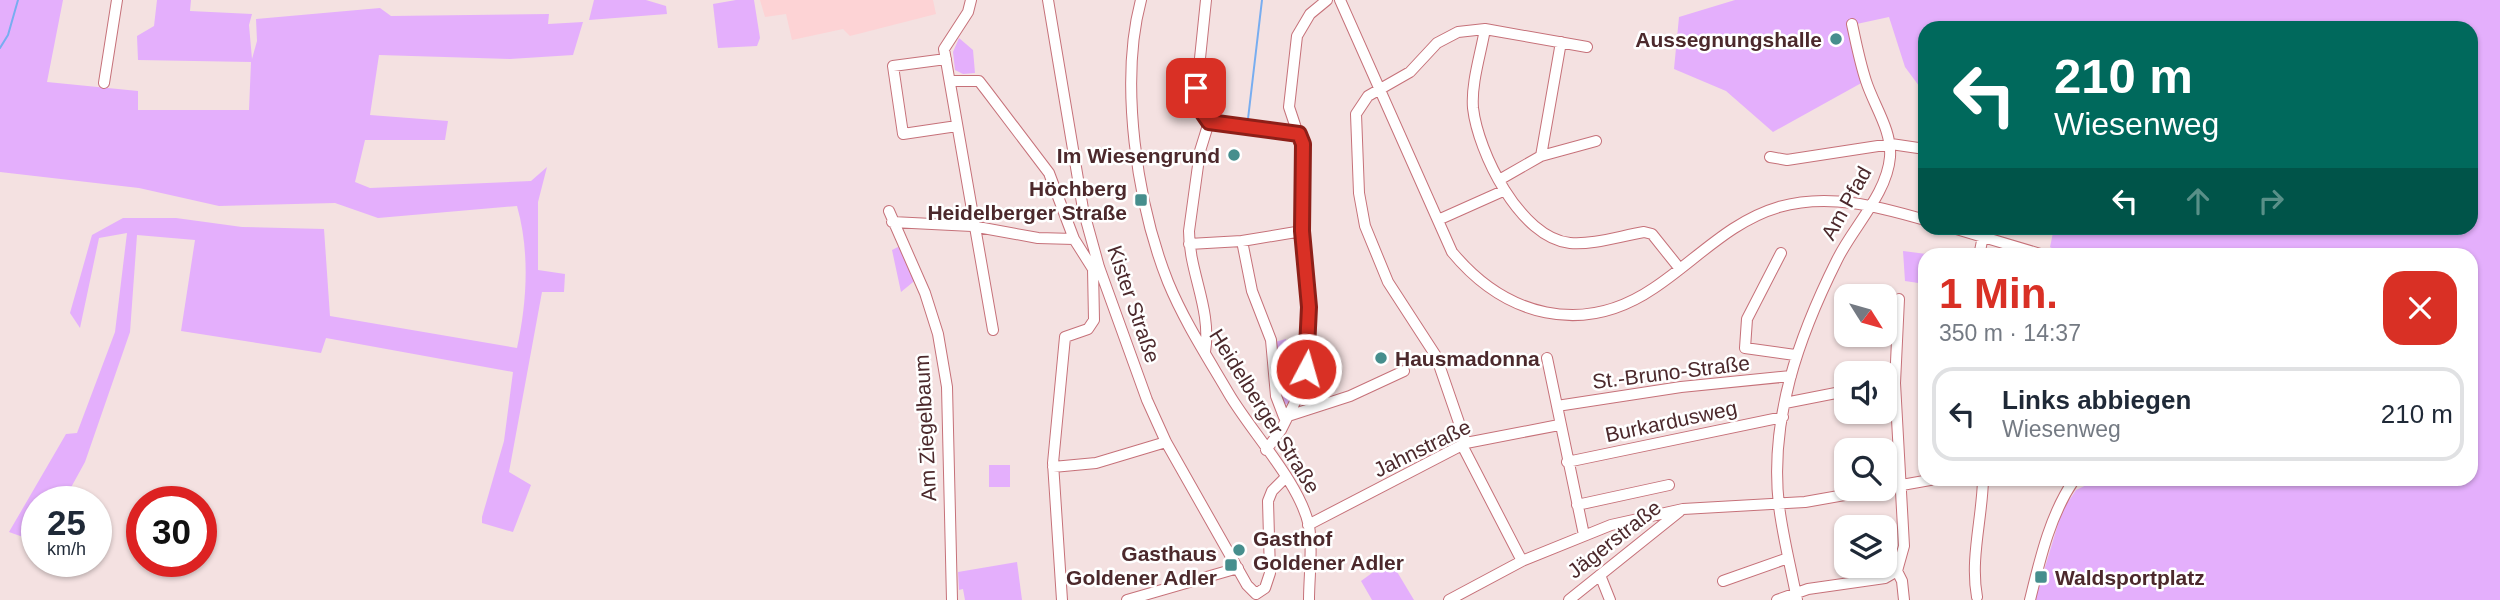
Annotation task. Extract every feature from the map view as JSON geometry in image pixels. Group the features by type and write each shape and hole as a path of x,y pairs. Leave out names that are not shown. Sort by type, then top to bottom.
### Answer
{"street":[{"path":"104,83 117,0"},
{"path":"971,0 968,12 944,48 972,226 993,330"},
{"name":"Kister Straße","path":"1048,0 1083,209 1096,268 1147,400 1167,442 1256,597"},
{"name":"Heidelberger Straße","path":"1141,0 1133,40 1131,88 1147,211 1169,284 1205,352 1303,507 1308,525 1309,600"},
{"path":"1205,352 1208,334 1205,303 1189,244 1200,151 1209,122 1196,97 1206,0"},
{"path":"1266,450 1281,430 1284,417 1298,396 1309,345 1302,231 1304,152 1289,107 1297,36 1310,14 1327,0"},
{"path":"1340,0 1381,87 1452,252 1482,284 1503,298 1541,312 1588,314 1621,306 1654,288 1735,228 1779,207 1819,202 1871,204 1918,218"},
{"path":"1852,24 1866,81 1891,144"},
{"path":"1522,561 1464,444 1436,356 1388,282 1365,226 1359,193 1354,126 1361,104 1381,87 1410,72 1429,51 1446,38 1468,29 1485,29 1587,47"},
{"path":"1485,29 1474,110 1503,191 1524,217 1545,236 1570,243 1644,232 1653,234 1681,269"},
{"path":"1541,156 1561,42"},
{"path":"946,59 893,66 903,134 957,126"},
{"path":"950,81 979,81 1049,173 1074,239 1096,268 1094,320 1088,329 1068,334 1063,342 1053,467 1062,600"},
{"path":"1209,122 1299,134"},
{"path":"1499,180 1541,156 1596,141"},
{"path":"1770,157 1787,160 1891,144 1918,148"},
{"name":"Am Pfad","path":"1796,596 1779,503 1778,443 1795,355 1819,294 1846,242 1886,176 1891,144"},
{"path":"1438,220 1503,191"},
{"name":"Am Ziegelbaum","path":"889,211 925,293 943,356 947,387 952,600"},
{"path":"892,222 972,226 1038,238 1074,239"},
{"path":"1189,244 1242,241 1302,231"},
{"path":"1979,235 2021,248"},
{"path":"1981,248 1983,236"},
{"path":"1242,241 1252,290 1273,351 1276,396 1284,417"},
{"path":"1780,253 1746,319 1745,348 1795,355"},
{"path":"1892,361 1899,299"},
{"path":"1547,358 1584,535"},
{"path":"1284,417 1350,396 1404,371"},
{"name":"St.-Bruno-Straße","path":"1556,406 1681,387 1791,376"},
{"path":"1785,403 1834,393"},
{"name":"Burkardusweg","path":"1567,462 1783,417"},
{"path":"1894,424 1904,546 1897,571 1902,581 1904,600"},
{"name":"Jahnstraße","path":"1308,525 1464,444 1559,425"},
{"path":"1053,467 1096,463 1167,442"},
{"path":"1256,597 1265,588 1270,573 1268,501 1278,484 1286,477"},
{"path":"1897,486 1918,482"},
{"path":"1577,505 1669,485"},
{"path":"1976,597 1973,575 1982,514 1983,486"},
{"path":"2030,600 2053,519 2060,499 2070,486"},
{"path":"1449,600 1522,561 1612,525 1684,509 1834,497"},
{"name":"Jägerstraße","path":"1569,600 1684,509"},
{"path":"1723,581 1787,558"},
{"path":"1127,600 1151,596 1238,568"},
{"path":"1600,575 1610,600"},
{"path":"1777,600 1885,578"}],"shaded area":[{"path":"0,0 63,0 47,82 138,91 138,110 249,110 251,62 138,60 137,36 154,26 157,0 191,0 190,11 252,14 249,25 252,59 257,41 256,19 380,8 391,16 549,14 548,24 583,22 573,55 510,59 379,55 370,115 448,121 445,140 365,140 355,182 370,188 531,181 547,167 538,202 538,270 565,274 564,292 542,292 509,472 531,485 513,532 482,523 482,517 504,441 513,372 326,338 321,353 181,331 195,240 137,235 130,332 85,462 72,486 36,486 66,434 77,433 115,332 127,233 99,238 80,328 70,313 92,235 123,218 176,218 242,227 324,229 330,316 517,348 526,277 524,241 517,206 378,218 335,203 219,206 139,188 0,172"},
{"path":"594,0 646,0 666,6 667,14 589,20"},
{"path":"754,0 760,38 757,46 718,48 713,4"},
{"path":"760,0 933,0 936,14 850,36 843,29 792,40 786,14 765,17"},
{"path":"1735,0 2500,0 2500,600 2035,600 2062,511 2076,490 2084,486 2478,486 2478,248 2050,247 2053,235 2478,235 2478,21 1918,21 1918,85 1905,67 1889,17 1852,25 1865,81 1773,132 1726,91 1674,69 1679,17"},
{"path":"959,38 973,50 975,73 963,74 955,70 953,52"},
{"path":"902,245 918,278 901,292 892,250"},
{"path":"1903,251 1918,253 1918,283 1905,281"},
{"path":"1286,339 1290,353 1305,348 1297,388 1294,396 1284,406 1281,404 1275,342"},
{"path":"989,465 1010,465 1010,487 989,487"},
{"path":"21,511 21,536 9,532"},
{"path":"1390,560 1414,600 1372,600 1361,581"},
{"path":"1017,562 1022,600 965,600 963,589 959,590 958,572"}],"waterway":[{"path":"0,48 8,35 18,0"},
{"path":"1248,119 1262,0"}],"place":[{"name":"Aussegnungshalle","path":"1836,39"},
{"name":"Im Wiesengrund","path":"1234,155"},
{"name":"Höchberg Heidelberger Straße","path":"1141,200"},
{"name":"Hausmadonna","path":"1381,358"},
{"name":"Gasthof Goldener Adler","path":"1239,550"},
{"name":"Gasthaus Goldener Adler","path":"1231,565"},
{"name":"Waldsportplatz","path":"2041,577"}],"route":[{"path":"1196,88 1198,106 1209,122 1252,130 1299,134 1303,144 1302,231 1309,307 1306,369"}]}
